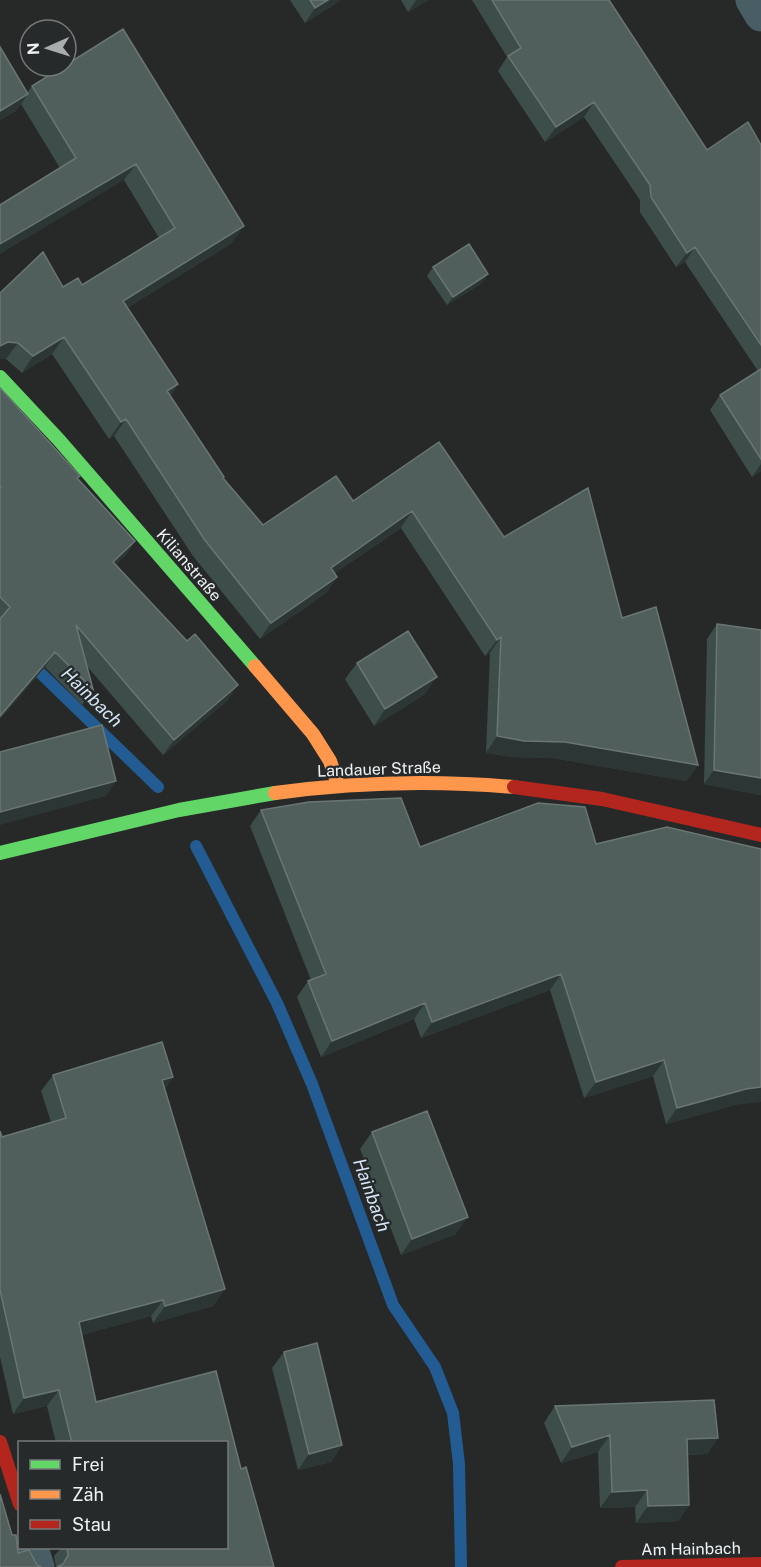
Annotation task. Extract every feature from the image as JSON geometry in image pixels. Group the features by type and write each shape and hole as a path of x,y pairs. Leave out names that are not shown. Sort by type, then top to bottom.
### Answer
{"main road":[{"name":"Kilianstraße","path":"0,377 59,440 313,734 330,761 338,785"},
{"name":"Landauer Straße","path":"0,854 149,816 219,802 288,790 338,785 403,783 482,784 578,795 761,835"},
{"path":"0,1442 18,1498"},
{"name":"Am Hainbach","path":"622,1567 761,1564"}],"street":[{"path":"752,0 761,15"},
{"path":"32,1549 38,1567"}],"building":[{"path":"310,0 328,0 315,8"},
{"path":"492,0 609,0 707,150 748,122 761,145 761,345 695,247 687,253 651,197 650,185 594,102 556,127 508,56 521,48"},
{"path":"123,29 244,226 123,301 178,384 167,391 223,478 263,525 336,476 353,501 439,442 504,537 588,488 622,618 656,607 698,765 565,742 524,741 497,736 501,637 497,640 412,511 331,568 337,577 271,623 204,539 126,419 121,422 64,337 33,356 18,343 8,342 0,346 0,293 43,252 63,287 78,278 82,285 175,228 136,164 0,244 0,205 76,158 32,86 45,78 78,78 78,57"},
{"path":"0,47 28,94 0,111"},
{"path":"469,244 488,274 453,297 433,267"},
{"path":"761,369 761,459 720,395"},
{"path":"0,388 80,476 77,478 135,541 113,562 187,641 195,634 238,685 174,740 76,625 93,689 55,652 0,716 0,619 10,607 0,597"},
{"path":"717,624 761,630 761,778 714,770"},
{"path":"408,631 437,677 385,709 357,663"},
{"path":"102,725 116,781 0,812 0,752"},
{"path":"401,798 420,847 538,803 585,807 596,844 667,827 761,849 761,1087 677,1108 664,1060 596,1082 561,974 432,1022 425,1003 332,1041 308,981 326,974 261,810 309,802"},
{"path":"162,1042 173,1077 162,1080 225,1289 165,1306 163,1300 79,1322 96,1402 216,1371 241,1469 246,1467 274,1567 57,1567 63,1564 68,1555 67,1549 228,1549 228,1441 72,1441 59,1390 24,1398 0,1290 0,1131 2,1137 66,1118 53,1075"},
{"path":"427,1111 468,1217 412,1239 372,1132"},
{"path":"317,1343 342,1445 309,1454 284,1352"},
{"path":"714,1400 718,1438 687,1439 689,1505 648,1506 647,1490 612,1492 610,1435 572,1447 555,1406"},
{"path":"0,1494 12,1535 16,1535 18,1553 29,1550 37,1565 42,1567 0,1567"}],"waterway":[{"name":"Hainbach","path":"29,662 158,787"},
{"name":"Hainbach","path":"196,846 277,1003 312,1084 393,1305 435,1367 453,1413 459,1464 461,1567"}],"traffic: fast":[{"path":"0,377 59,440 255,666"},
{"path":"0,853 179,810 275,793"}],"traffic: slow":[{"path":"255,666 313,734 330,761 338,785"},
{"path":"275,793 334,786 394,783 454,783 514,787"}],"traffic: jam":[{"path":"514,787 602,799 761,835"},
{"path":"0,1442 18,1498"},
{"path":"622,1567 761,1564"}]}
